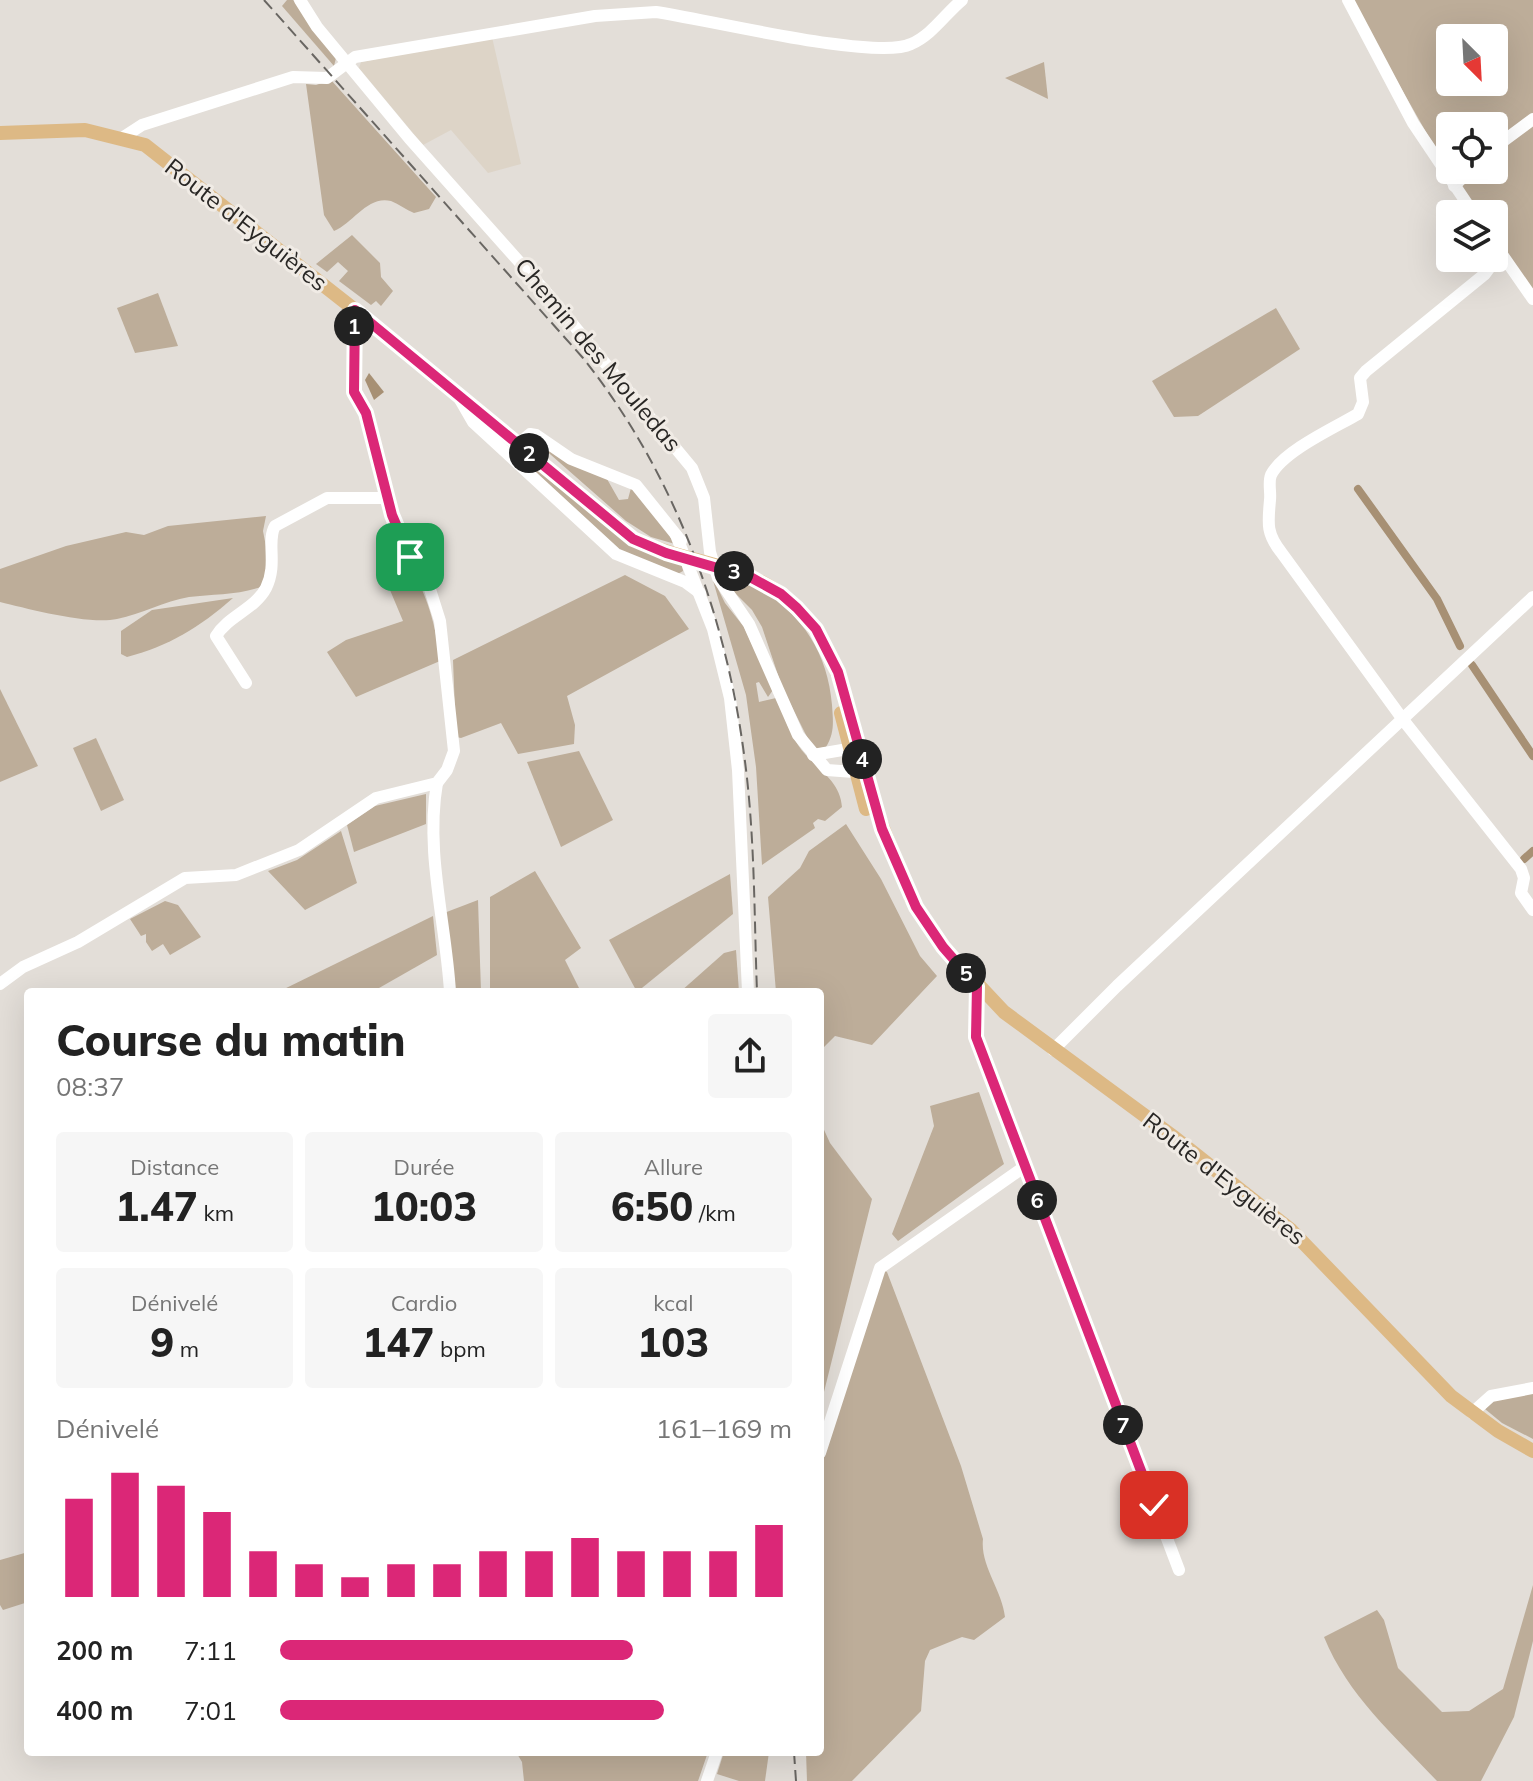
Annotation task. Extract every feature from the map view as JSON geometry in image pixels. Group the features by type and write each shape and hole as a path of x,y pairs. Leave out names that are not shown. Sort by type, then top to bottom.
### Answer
{"main road":[{"name":"Route d'Eyguières","path":"0,133 85,130 145,145 355,310 633,539 737,572 781,594 816,629 838,672 853,756 881,845 943,947 977,986 1053,1050 1187,1147 1291,1230 1426,1373 1472,1413 1533,1451"},
{"name":"Route d'Eyguières","path":"853,756 916,907"}],"street":[{"name":"Chemin des Mouledas","path":"300,0 409,138 546,292 692,468 704,498 710,552 718,578 749,624 798,735 819,765 830,771 853,756"},
{"path":"122,138 142,125 293,77 327,78 355,57 633,11 679,15 839,44 895,49 923,37 962,0"},
{"path":"1348,0 1413,123 1464,200"},
{"path":"1508,138 1533,119"},
{"path":"1508,263 1533,299"},
{"path":"1486,272 1366,371 1360,378 1363,402 1358,414 1330,428 1277,467 1270,478 1266,519 1269,537 1404,721 1521,869 1524,878 1521,893 1533,910"},
{"path":"355,310 354,392 366,413 388,498 410,557 428,583 440,621 454,751 447,770 437,783 434,805 438,892 450,988"},
{"path":"454,390 473,422 616,554 685,582 701,594"},
{"path":"518,444 530,434 536,435 571,459 636,485 689,554 713,629 735,735 748,988"},
{"path":"246,683 216,636 265,590 274,564 271,538 275,526 320,505 327,498 388,498"},
{"path":"1053,1050 1117,986 1404,721 1533,597"},
{"path":"813,755 853,756"},
{"path":"0,984 23,967 78,942 185,878 236,875 299,850 376,798 437,783"},
{"path":"977,986 976,1037 1179,1570"},
{"path":"824,1441 880,1268 1024,1167"},
{"path":"1472,1413 1491,1396 1533,1388"},
{"path":"707,1781 716,1756"}],"shaded area":[{"path":"287,0 293,0 336,58 334,66 282,6"},
{"path":"1351,0 1533,0 1533,292 1508,256 1508,200 1469,200 1457,184 1508,184 1508,112 1436,112 1436,150"},
{"path":"492,37 521,164 488,173 451,130 423,145 359,68 361,62"},
{"path":"1044,62 1048,99 1005,78"},
{"path":"331,80 436,197 429,209 414,213 383,200 368,206 334,231 324,215 306,84 316,85"},
{"path":"352,235 380,263 381,277 393,291 381,306 376,301 371,305 339,281 348,271 338,262 327,272 316,264"},
{"path":"158,293 178,346 135,353 117,308"},
{"path":"1276,308 1300,349 1198,416 1174,417 1152,381"},
{"path":"369,373 384,392 374,400 365,380"},
{"path":"476,415 650,552 682,564 683,571 676,575 617,549 484,427"},
{"path":"534,440 607,479 619,500 628,499 631,488 669,530 675,544 651,537 626,521"},
{"path":"266,516 263,531 268,557 263,586 254,589 189,597 126,617 105,620 59,615 0,602 0,569 66,546 126,532 144,535 168,526"},
{"path":"409,563 430,610 440,661 356,697 327,652 346,640 403,621 382,571"},
{"path":"723,574 745,582 783,606 812,639 822,659 832,705 832,732 826,747 816,749 810,743 782,687 762,627 752,610 731,589"},
{"path":"625,575 665,596 689,629 567,696 575,725 574,744 518,754 501,723 461,738 456,737 453,660"},
{"path":"712,577 725,603 744,627 773,690 768,697 759,682 756,683 759,702 776,698 798,745 836,788 842,807 825,821 818,819 813,823 815,828 762,865 756,767 746,695"},
{"path":"233,598 196,627 170,641 127,657 121,654 121,631 152,610"},
{"path":"0,689 38,766 0,782"},
{"path":"96,738 124,800 101,811 73,748"},
{"path":"579,751 613,820 561,847 527,762"},
{"path":"426,794 426,824 354,852 347,825 375,806"},
{"path":"846,824 881,879 920,956 937,976 872,1045 835,1036 824,1047 824,988 776,988 768,897 800,868 809,851"},
{"path":"341,831 357,883 305,910 268,871 297,860"},
{"path":"535,871 581,948 565,960 579,988 490,988 490,897"},
{"path":"730,874 733,914 642,988 635,988 609,940"},
{"path":"478,900 481,988 453,988 444,913"},
{"path":"165,901 178,905 201,937 170,955 163,944 152,951 146,942 146,934 141,936 130,919"},
{"path":"433,916 437,955 379,988 286,988"},
{"path":"736,950 739,988 685,988 724,953"},
{"path":"979,1092 1004,1164 898,1241 892,1234 934,1126 930,1106"},
{"path":"824,1130 830,1143 872,1199 824,1392"},
{"path":"883,1270 887,1272 961,1466 983,1539 985,1559 1005,1617 974,1640 962,1637 930,1650 925,1661 921,1711 852,1781 807,1781 806,1756 824,1756 824,1453"},
{"path":"1533,1391 1533,1439 1502,1423 1485,1409 1497,1397"},
{"path":"24,1553 24,1603 3,1610 0,1605 0,1560"},
{"path":"1533,1585 1533,1641 1514,1717 1481,1781 1437,1781 1359,1697 1324,1637 1377,1610 1384,1620 1398,1668 1442,1712 1469,1711 1503,1689"},
{"path":"518,1756 707,1756 698,1781 524,1781"},
{"path":"723,1756 768,1756 765,1781 739,1781 717,1774"}],"waterway":[{"path":"1358,489 1437,599 1460,646"},
{"path":"1472,665 1533,756"},
{"path":"1524,859 1533,851"}],"railway":[{"path":"264,0 583,358 643,447 668,495 708,596 735,701 750,813 757,988"},
{"path":"794,1756 796,1781"}],"route":[{"path":"410,557 392,515 366,413 354,392 355,310 633,539 666,553 737,572 766,584 797,608 816,629 838,672 882,829 916,907 943,947 977,986 976,1037 1154,1505"}]}
